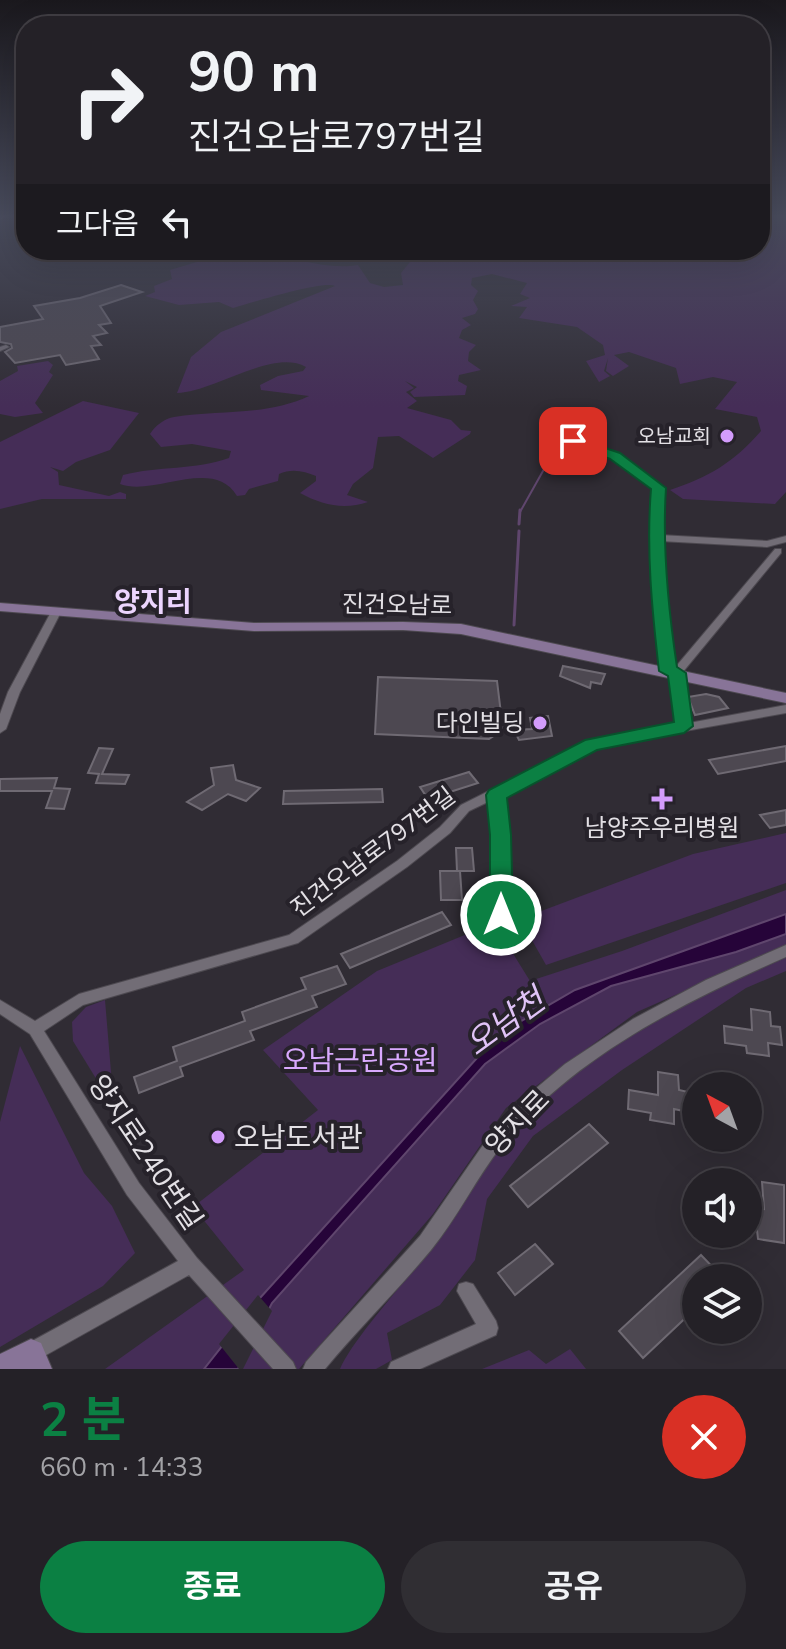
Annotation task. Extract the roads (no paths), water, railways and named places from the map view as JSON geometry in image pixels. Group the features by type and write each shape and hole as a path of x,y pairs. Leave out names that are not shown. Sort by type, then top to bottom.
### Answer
{"main road":[{"name":"진건오남로","path":"0,607 254,627 403,626 461,629 786,698"},
{"path":"0,1369 35,1361"}],"street":[{"path":"559,441 585,443 615,456 659,488 655,538 673,672 684,726"},
{"path":"655,538 767,544 786,539"},
{"path":"673,672 778,551"},
{"path":"0,729 14,692 56,612"},
{"name":"진건오남로797번길","path":"35,1029 79,1000 293,939 402,864 445,830 465,808 592,744 786,709"},
{"path":"496,795 501,835 501,915 511,935"},
{"name":"양지로","path":"313,1369 428,1240 480,1161 510,1124 547,1089 587,1056 636,1024 702,989 786,951"},
{"name":"양지로240번길","path":"0,1006 35,1029 133,1189 191,1264 35,1361"},
{"path":"191,1264 286,1369"},
{"path":"398,1369 489,1328 466,1291"}],"waterway":[{"path":"520,512 557,446"},
{"path":"519,524 520,510"},
{"path":"514,625 519,531"}],"place":[{"name":"오남교회","path":"727,436"},
{"name":"다인빌딩","path":"540,723"},
{"name":"남양주우리병원","path":"662,799"},
{"name":"오남도서관","path":"218,1137"}],"district":[{"name":"양지리","path":"153,601"}],"water label":[{"name":"오남천","path":"505,1022"}],"park label":[{"name":"오남근린공원","path":"360,1060"}]}
